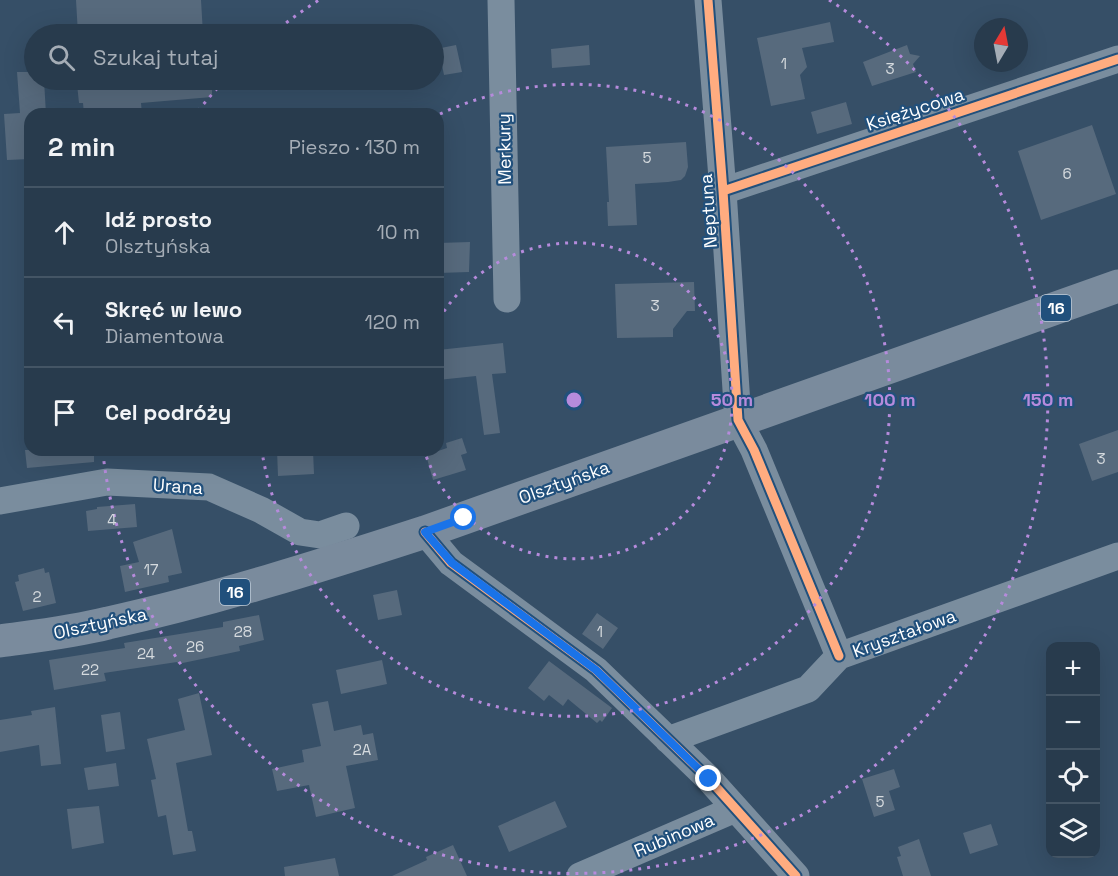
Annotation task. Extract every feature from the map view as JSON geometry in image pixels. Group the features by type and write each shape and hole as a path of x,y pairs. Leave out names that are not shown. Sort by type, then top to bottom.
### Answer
{"main road":[{"name":"Olsztyńska","path":"0,641 107,624 237,591 425,532 1118,286"}],"street":[{"name":"Merkury","path":"501,0 507,299"},
{"name":"Neptuna","path":"708,0 738,420"},
{"name":"Księżycowa","path":"723,191 1118,59"},
{"path":"738,420 754,450 838,656"},
{"name":"Urana","path":"0,501 107,482 209,487 261,510 300,532 320,535 346,526"},
{"path":"425,532 452,563 596,670 709,779 796,876"},
{"name":"Kryształowa","path":"668,740 808,689 838,656 1118,556"},
{"name":"Rubinowa","path":"580,876 735,808"}],"building":[{"path":"76,0 201,0 202,24 77,24"},
{"path":"830,22 834,42 802,48 807,67 800,75 805,99 771,106 757,38"},
{"path":"456,45 462,72 444,75 444,47"},
{"path":"589,45 590,65 552,68 551,49"},
{"path":"907,45 910,54 920,56 913,64 916,72 872,86 863,62"},
{"path":"17,72 24,72 24,90 45,90 46,108 24,108 24,159 7,160 4,114 20,113"},
{"path":"78,90 212,90 212,97 141,103 141,108 83,108 83,103 79,103"},
{"path":"846,102 852,124 817,134 811,112"},
{"path":"1092,125 1116,194 1041,220 1018,151"},
{"path":"686,142 688,167 685,176 681,180 635,184 637,225 608,226 606,147"},
{"path":"470,242 469,272 444,273 444,243"},
{"path":"694,282 695,311 687,311 673,329 673,337 617,338 615,284"},
{"path":"503,343 506,373 492,374 500,433 484,435 476,376 444,379 444,349"},
{"path":"1118,430 1118,472 1092,481 1079,444"},
{"path":"462,438 467,453 461,455 466,470 433,480 426,456 444,456 446,443"},
{"path":"26,456 94,456 94,462 27,468"},
{"path":"277,456 313,456 314,474 278,476"},
{"path":"135,504 137,527 88,531 86,511 97,509 97,507"},
{"path":"172,529 182,573 168,576 169,582 125,592 120,566 139,562 133,542"},
{"path":"44,568 45,573 49,572 56,603 23,611 15,582 19,581 18,575"},
{"path":"397,590 402,615 378,620 373,595"},
{"path":"597,613 618,628 603,649 582,634"},
{"path":"259,615 264,640 239,646 240,651 178,664 177,662 104,673 106,681 54,690 49,660 125,648 124,643 223,627 223,622"},
{"path":"382,660 387,684 341,694 336,670"},
{"path":"549,661 612,708 602,722 600,720 597,723 568,699 563,706 549,695 544,701 528,688"},
{"path":"199,693 212,755 176,763 188,831 192,831 196,851 173,855 166,815 158,817 151,780 156,779 147,739 185,730 178,699"},
{"path":"328,701 334,731 361,725 363,735 373,733 378,760 346,766 355,808 316,817 309,785 277,791 272,769 304,762 302,750 321,746 312,704"},
{"path":"55,707 61,764 41,766 39,745 0,752 0,720 32,715 31,711"},
{"path":"120,712 125,749 106,752 101,715"},
{"path":"116,763 119,786 88,790 84,768"},
{"path":"894,769 900,787 889,791 895,810 874,817 862,779"},
{"path":"555,801 567,827 509,852 498,826"},
{"path":"99,806 104,843 72,849 67,809"},
{"path":"991,824 998,845 970,854 963,833"},
{"path":"919,839 931,876 903,876 897,857 901,856 898,847"},
{"path":"453,845 467,876 392,876 427,860 426,857"},
{"path":"335,858 339,876 285,876 284,867"}],"cycle path":[{"path":"708,0 738,420 754,450 839,656"},
{"path":"723,191 1118,59"},
{"path":"425,532 451,563 596,670 709,779 796,876"}],"route":[{"path":"464,518 425,532 452,563 596,670 709,779"}]}
